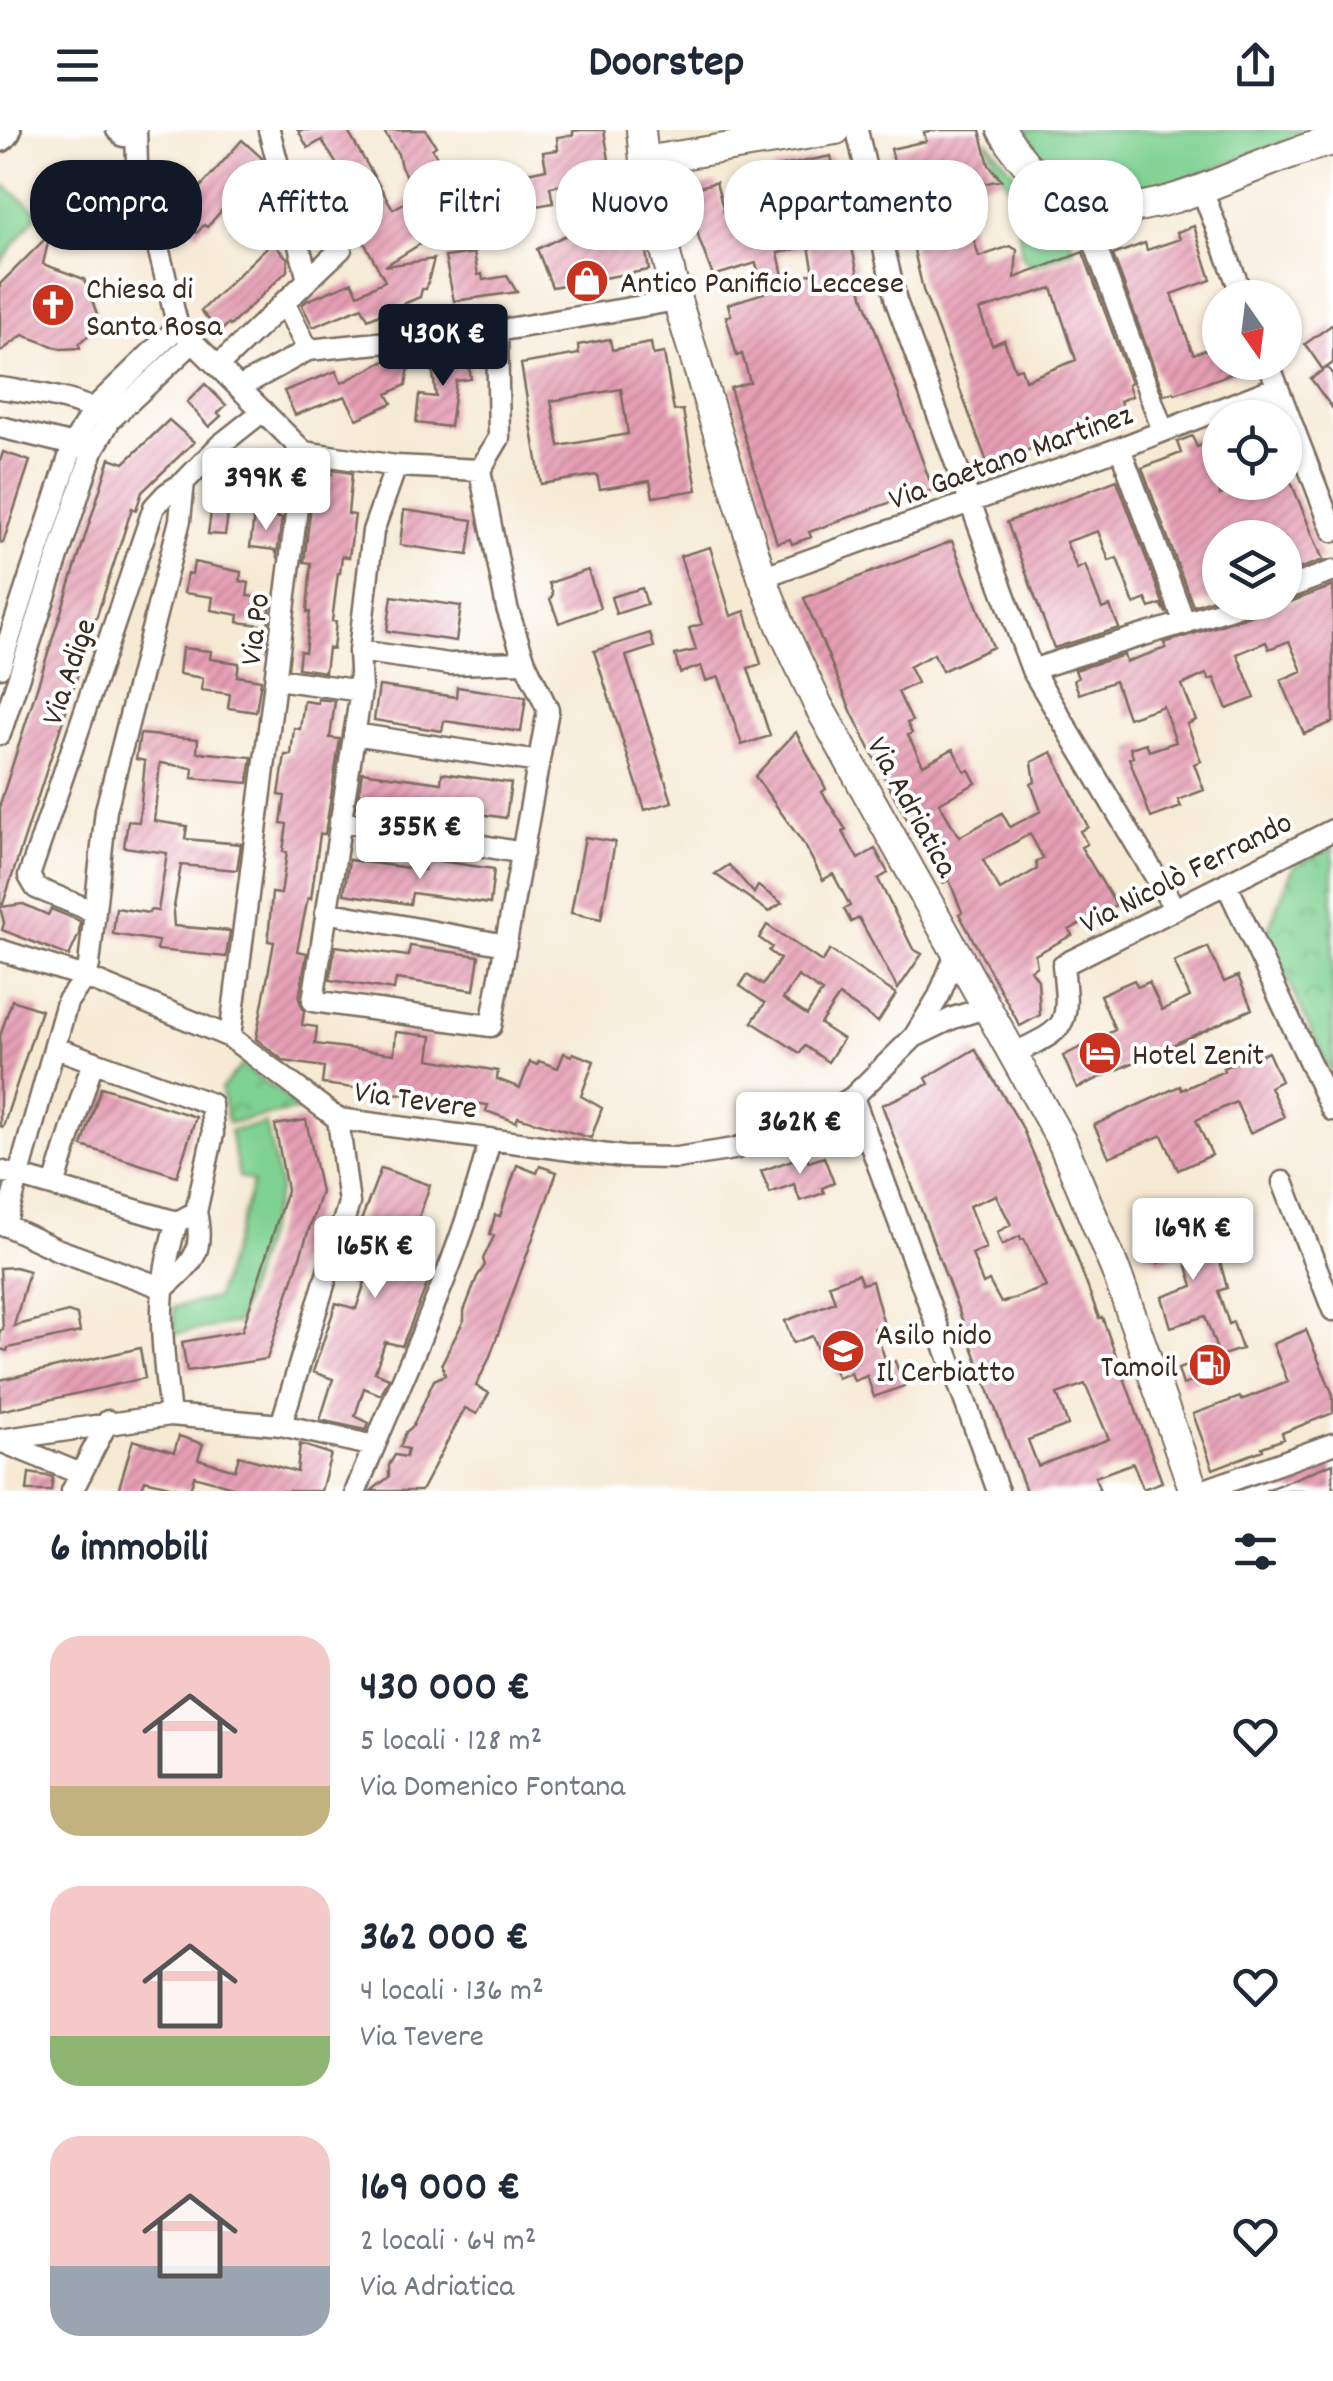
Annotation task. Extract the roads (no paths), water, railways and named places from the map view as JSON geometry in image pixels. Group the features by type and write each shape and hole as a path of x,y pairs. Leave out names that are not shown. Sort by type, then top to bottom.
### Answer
{"street":[{"path":"269,130 277,160"},
{"name":"Via Adriatica","path":"641,130 644,160"},
{"path":"650,160 836,130"},
{"path":"857,130 896,301 1032,670 1175,908"},
{"path":"1002,130 1038,179 1062,197 1108,210 1136,207 1333,140"},
{"path":"124,132 137,164 185,335 304,452 396,466 480,470"},
{"path":"1200,187 1236,280"},
{"path":"300,250 308,280"},
{"path":"218,366 340,250"},
{"name":"Via Adriatica","path":"665,250 762,577 818,706 1064,1144 1118,1274 1194,1491"},
{"path":"1097,250 1163,432"},
{"path":"240,387 308,350 497,331 677,300"},
{"path":"284,302 308,350"},
{"path":"396,466 372,531 358,651 362,691 313,1001 491,1026 548,710 525,662 508,608 480,470 500,438 497,331"},
{"path":"0,667 83,448 101,414 185,335"},
{"path":"1274,380 1333,532"},
{"name":"Via Gaetano Martinez","path":"762,577 1277,387"},
{"path":"0,388 52,396 101,414"},
{"name":"Via Adige","path":"95,912 36,888 29,876 154,507 263,412"},
{"path":"0,427 83,448"},
{"path":"0,734 83,448"},
{"path":"1120,448 1185,624"},
{"name":"Via Po","path":"230,1037 304,452"},
{"name":"Via Adige","path":"2,1225 10,1174 56,1048 66,1002 84,977 106,810 180,520 184,482"},
{"path":"1302,583 1333,571"},
{"path":"1032,670 1120,640 1202,618"},
{"path":"358,651 450,664 525,662"},
{"path":"277,679 362,691"},
{"path":"354,734 539,762"},
{"path":"340,822 522,853"},
{"name":"Via Nicolò Ferrando","path":"1012,1054 1049,1036 1066,1020 1064,965 1333,830"},
{"path":"1226,883 1332,1110"},
{"path":"326,912 506,944"},
{"name":"Via Tevere","path":"0,950 84,977 230,1037 338,1119 623,1157 677,1158 734,1149 778,1134 853,1097 914,1036"},
{"path":"914,1036 940,996 956,954"},
{"path":"914,1036 985,1008"},
{"path":"56,1048 212,1104 213,1134 186,1217 165,1258 159,1318 170,1414"},
{"path":"54,1186 93,1062"},
{"path":"853,1097 998,1491"},
{"path":"281,1425 350,1204 338,1119"},
{"path":"356,1491 423,1338 475,1202 490,1139"},
{"path":"10,1174 186,1217"},
{"path":"1283,1182 1333,1310"},
{"path":"2,1225 164,1288"},
{"path":"0,1441 170,1414 281,1425 374,1446"},
{"path":"0,1441 76,1483 108,1422"},
{"path":"1202,1491 1333,1444"}],"place":[{"name":"Antico Panificio Leccese","path":"587,281"},
{"name":"Chiesa di Santa Rosa","path":"53,305"},
{"name":"Hotel Zenit","path":"1100,1053"},
{"name":"Asilo nido Il Cerbiatto","path":"843,1351"},
{"name":"Tamoil","path":"1210,1365"}]}
